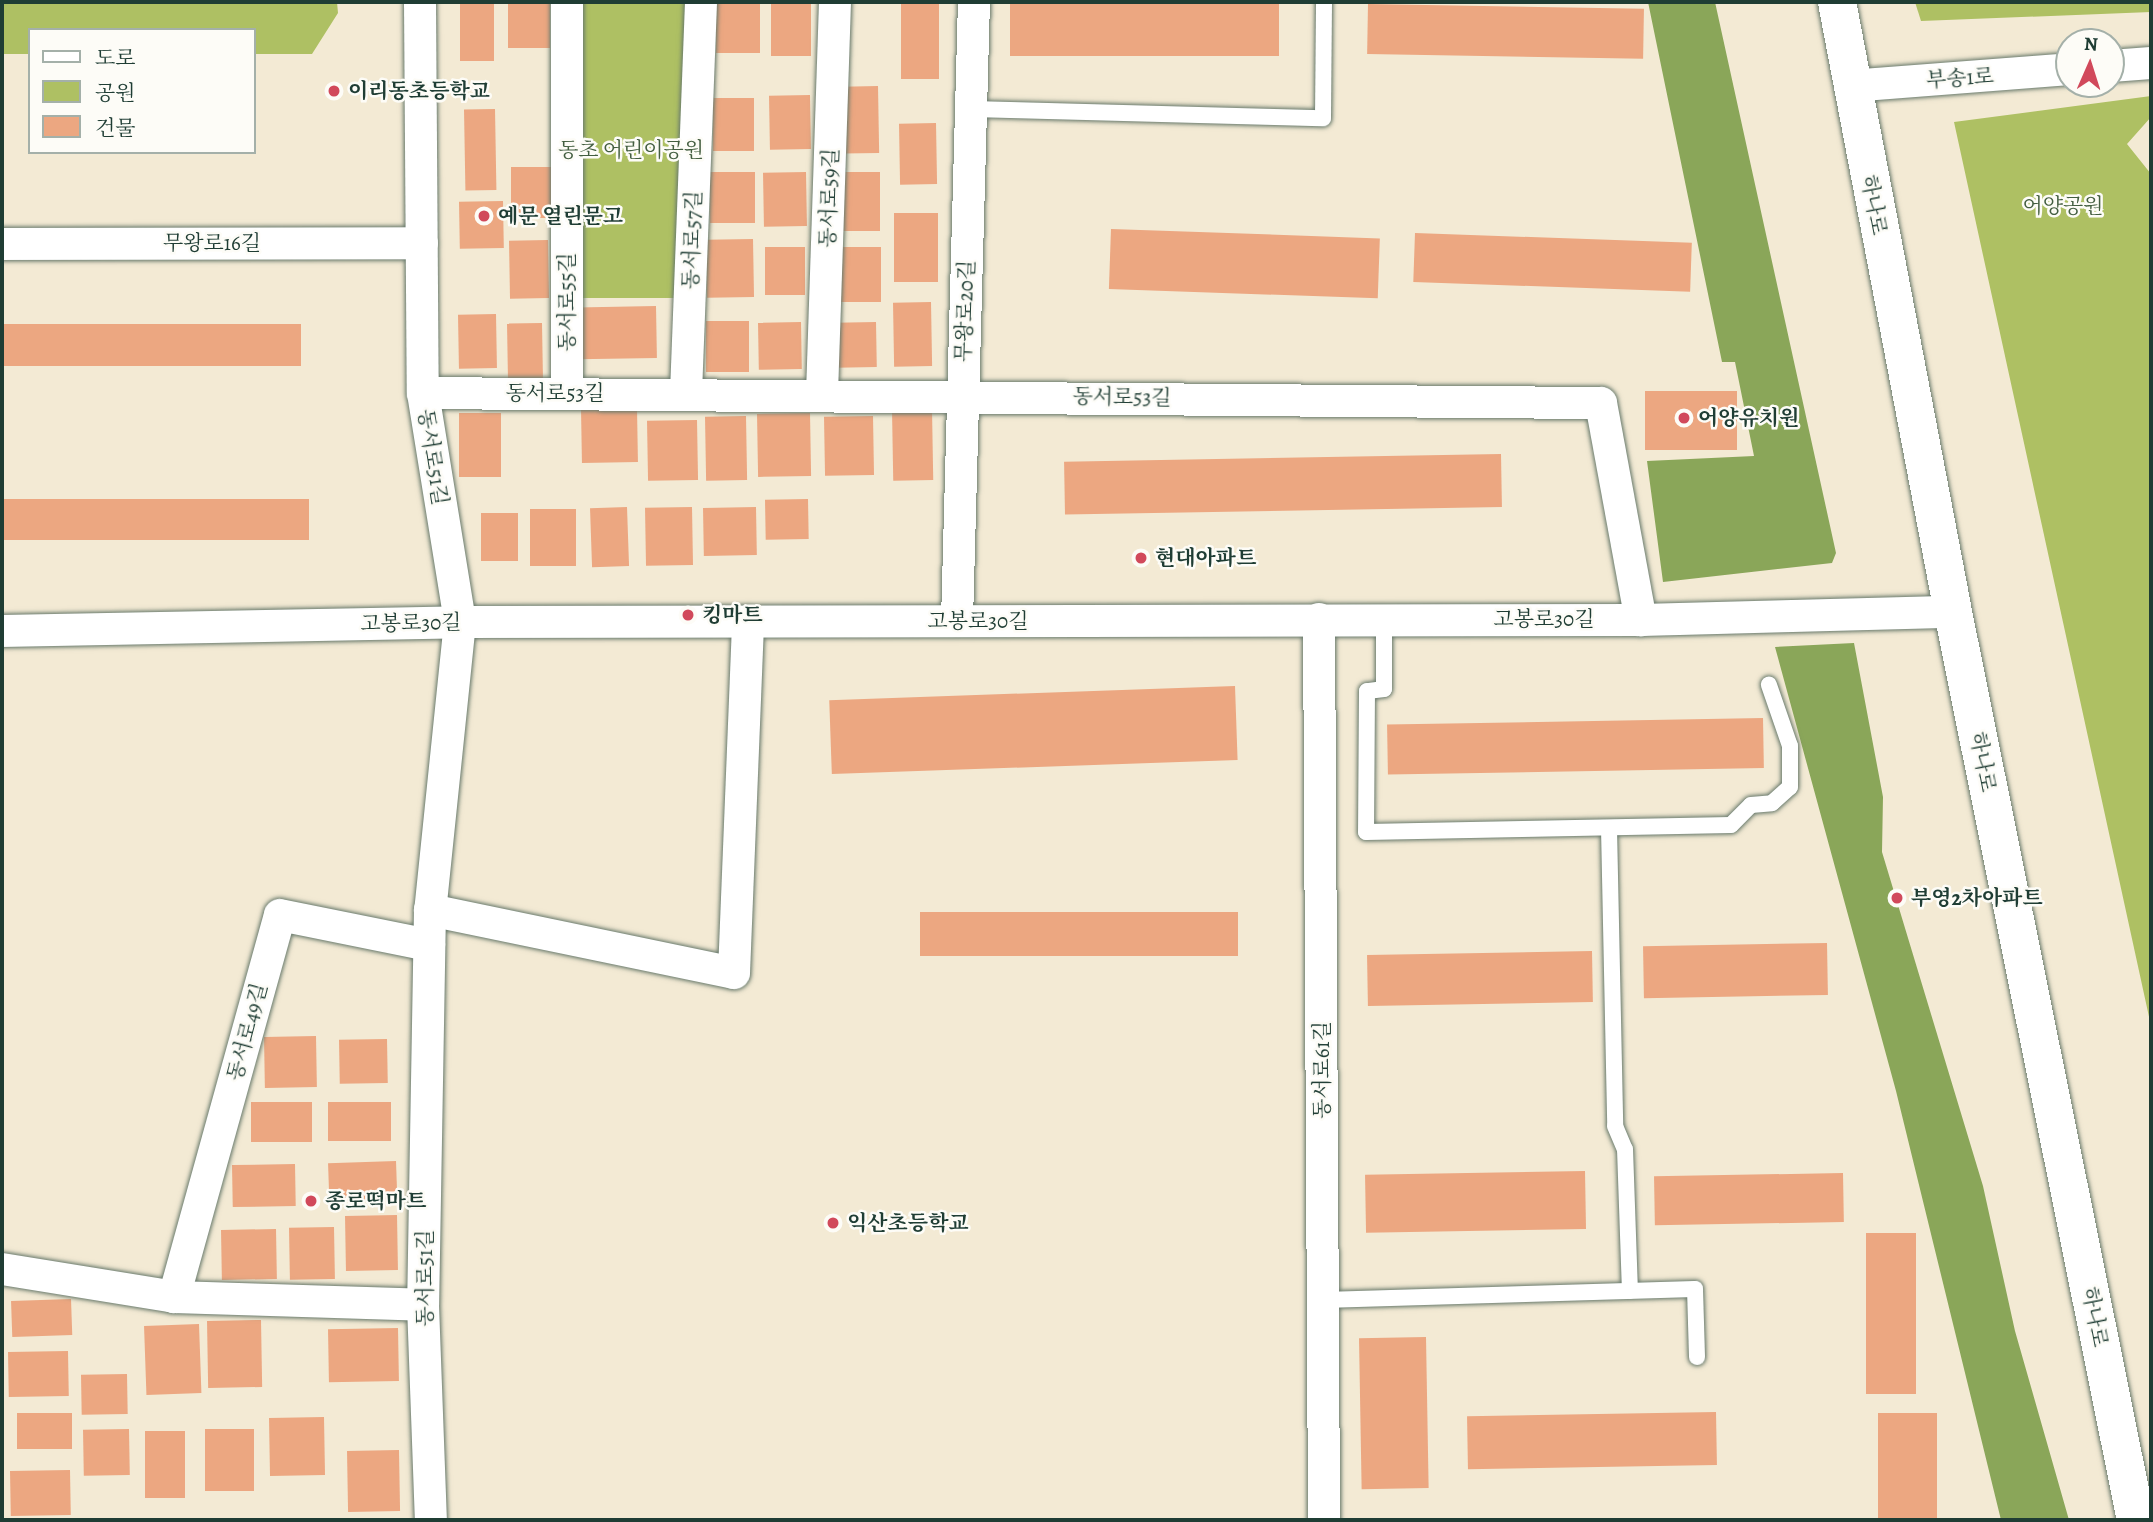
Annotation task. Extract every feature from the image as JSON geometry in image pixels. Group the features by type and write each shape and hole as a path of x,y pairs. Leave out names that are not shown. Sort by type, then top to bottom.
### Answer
{"street":[{"name":"동서로51길","path":"420,2 423,393 460,622 430,910 423,1305 431,1520"},
{"name":"동서로55길","path":"567,2 567,393"},
{"name":"동서로57길","path":"687,393 701,2"},
{"name":"동서로59길","path":"822,394 835,2"},
{"name":"무왕로20길","path":"957,621 974,2"},
{"name":"하나로","path":"1836,2 1953,612 2136,1520"},
{"path":"2125,65 2151,63"},
{"name":"부송1로","path":"1850,86 2055,70"},
{"name":"무왕로16길","path":"2,244 422,243"},
{"name":"동서로53길","path":"423,393 963,394 1601,403 1641,620"},
{"name":"고봉로30길","path":"2,631 460,622 1641,620 1953,612"},
{"name":"동서로61길","path":"1319,619 1324,1520"},
{"path":"430,910 734,973 748,621"},
{"name":"동서로49길","path":"174,1297 280,915 429,945"},
{"path":"2,1269 174,1297 423,1305"}],"lane":[{"path":"971,109 1323,118 1324,2"},
{"path":"1384,619 1384,689 1367,691 1366,832 1731,825 1751,805 1772,803 1784,796 1790,787 1790,746 1769,685"},
{"path":"1609,828 1615,1126 1625,1149 1630,1291"},
{"path":"1323,1300 1695,1289 1697,1357"}],"green space":[{"path":"2,2 337,2 338,13 312,54 256,54 256,28 28,28 28,54 2,54"},
{"name":"동초 어린이공원","path":"582,2 687,2 687,298 582,298"},
{"path":"1648,2 1715,2 1836,553 1832,563 1663,582 1647,461 1754,456 1735,362 1722,362"},
{"path":"1915,2 2151,2 2151,12 1921,21"},
{"name":"어양공원","path":"2151,96 2151,117 2127,144 2151,174 2151,1026 1954,122"},
{"path":"1854,643 1883,797 1882,852 1983,1186 2015,1331 2069,1520 2001,1520 1896,1091 1775,647"}],"building":[{"path":"460,2 494,2 494,61 460,61"},
{"path":"508,2 550,2 550,48 508,48"},
{"path":"716,2 760,2 760,53 716,53"},
{"path":"771,2 811,2 811,56 771,56"},
{"path":"901,2 939,2 939,79 901,79"},
{"path":"1010,2 1279,2 1279,56 1010,56"},
{"path":"1368,4 1644,9 1643,59 1367,54"},
{"path":"878,86 879,153 843,154 842,87"},
{"path":"810,95 811,149 770,150 769,96"},
{"path":"713,98 754,98 754,151 713,151"},
{"path":"495,109 496,190 465,191 464,110"},
{"path":"936,123 937,184 900,185 899,124"},
{"path":"511,167 552,167 552,218 511,218"},
{"path":"710,172 755,172 755,223 710,223"},
{"path":"806,172 807,226 764,227 763,173"},
{"path":"843,172 880,172 880,231 843,231"},
{"path":"503,201 504,248 460,249 459,202"},
{"path":"894,213 938,213 938,282 894,282"},
{"path":"1111,229 1380,238 1378,298 1109,289"},
{"path":"1415,233 1692,243 1690,292 1413,282"},
{"path":"753,239 754,297 707,298 706,240"},
{"path":"548,240 549,298 510,299 509,241"},
{"path":"765,247 805,247 805,295 765,295"},
{"path":"836,247 881,247 881,302 836,302"},
{"path":"931,302 932,366 894,367 893,303"},
{"path":"656,306 657,358 578,359 577,307"},
{"path":"496,314 497,368 459,369 458,315"},
{"path":"706,321 749,321 749,372 706,372"},
{"path":"801,322 802,369 759,370 758,323"},
{"path":"876,322 877,367 836,368 835,323"},
{"path":"542,323 543,378 508,379 507,324"},
{"path":"2,324 301,324 301,366 2,366"},
{"path":"1645,391 1737,391 1737,450 1645,450"},
{"path":"637,408 638,462 582,463 581,409"},
{"path":"932,409 933,480 893,481 892,410"},
{"path":"459,413 501,413 501,477 459,477"},
{"path":"810,413 811,476 758,477 757,414"},
{"path":"746,416 747,480 706,481 705,417"},
{"path":"873,416 874,475 825,476 824,417"},
{"path":"697,420 698,480 648,481 647,421"},
{"path":"1501,454 1502,507 1065,515 1064,462"},
{"path":"2,499 309,499 309,540 2,540"},
{"path":"808,499 809,539 766,540 765,500"},
{"path":"627,507 629,566 592,567 590,508"},
{"path":"692,507 693,565 646,566 645,508"},
{"path":"756,507 757,555 704,556 703,508"},
{"path":"530,509 576,509 576,566 530,566"},
{"path":"481,513 518,513 518,561 481,561"},
{"path":"1235,686 1238,760 832,774 829,700"},
{"path":"1763,718 1764,768 1388,775 1387,725"},
{"path":"920,912 1238,912 1238,956 920,956"},
{"path":"1827,943 1828,995 1644,998 1643,946"},
{"path":"1592,951 1593,1002 1368,1006 1367,955"},
{"path":"316,1036 317,1087 265,1088 264,1037"},
{"path":"387,1039 388,1083 340,1084 339,1040"},
{"path":"251,1102 312,1102 312,1142 251,1142"},
{"path":"328,1102 391,1102 391,1141 328,1141"},
{"path":"396,1161 397,1199 329,1201 328,1163"},
{"path":"295,1164 296,1206 233,1207 232,1165"},
{"path":"1585,1171 1586,1229 1366,1233 1365,1175"},
{"path":"1843,1173 1844,1222 1655,1225 1654,1176"},
{"path":"397,1215 398,1270 346,1271 345,1216"},
{"path":"334,1227 335,1279 290,1280 289,1228"},
{"path":"276,1229 277,1279 222,1280 221,1230"},
{"path":"1866,1233 1916,1233 1916,1394 1866,1394"},
{"path":"71,1299 72,1335 12,1337 11,1301"},
{"path":"261,1320 262,1387 208,1388 207,1321"},
{"path":"199,1324 201,1393 146,1395 144,1326"},
{"path":"398,1328 399,1381 329,1382 328,1329"},
{"path":"1426,1337 1429,1488 1362,1489 1359,1338"},
{"path":"68,1351 69,1396 9,1397 8,1352"},
{"path":"127,1374 128,1414 82,1415 81,1375"},
{"path":"1716,1412 1717,1465 1468,1469 1467,1416"},
{"path":"17,1413 72,1413 72,1449 17,1449"},
{"path":"1878,1413 1937,1413 1937,1520 1878,1520"},
{"path":"324,1417 325,1475 270,1476 269,1418"},
{"path":"129,1429 130,1475 84,1476 83,1430"},
{"path":"205,1429 254,1429 254,1491 205,1491"},
{"path":"145,1431 185,1431 185,1498 145,1498"},
{"path":"399,1450 400,1511 348,1512 347,1451"},
{"path":"70,1470 71,1515 11,1516 10,1471"}],"place":[{"name":"이리동초등학교","path":"334,91"},
{"name":"예문 열린문고","path":"484,216"},
{"name":"어양유치원","path":"1684,418"},
{"name":"현대아파트","path":"1141,558"},
{"name":"킹마트","path":"688,615"},
{"name":"부영2차아파트","path":"1897,898"},
{"name":"종로떡마트","path":"311,1201"},
{"name":"익산초등학교","path":"833,1223"}]}
